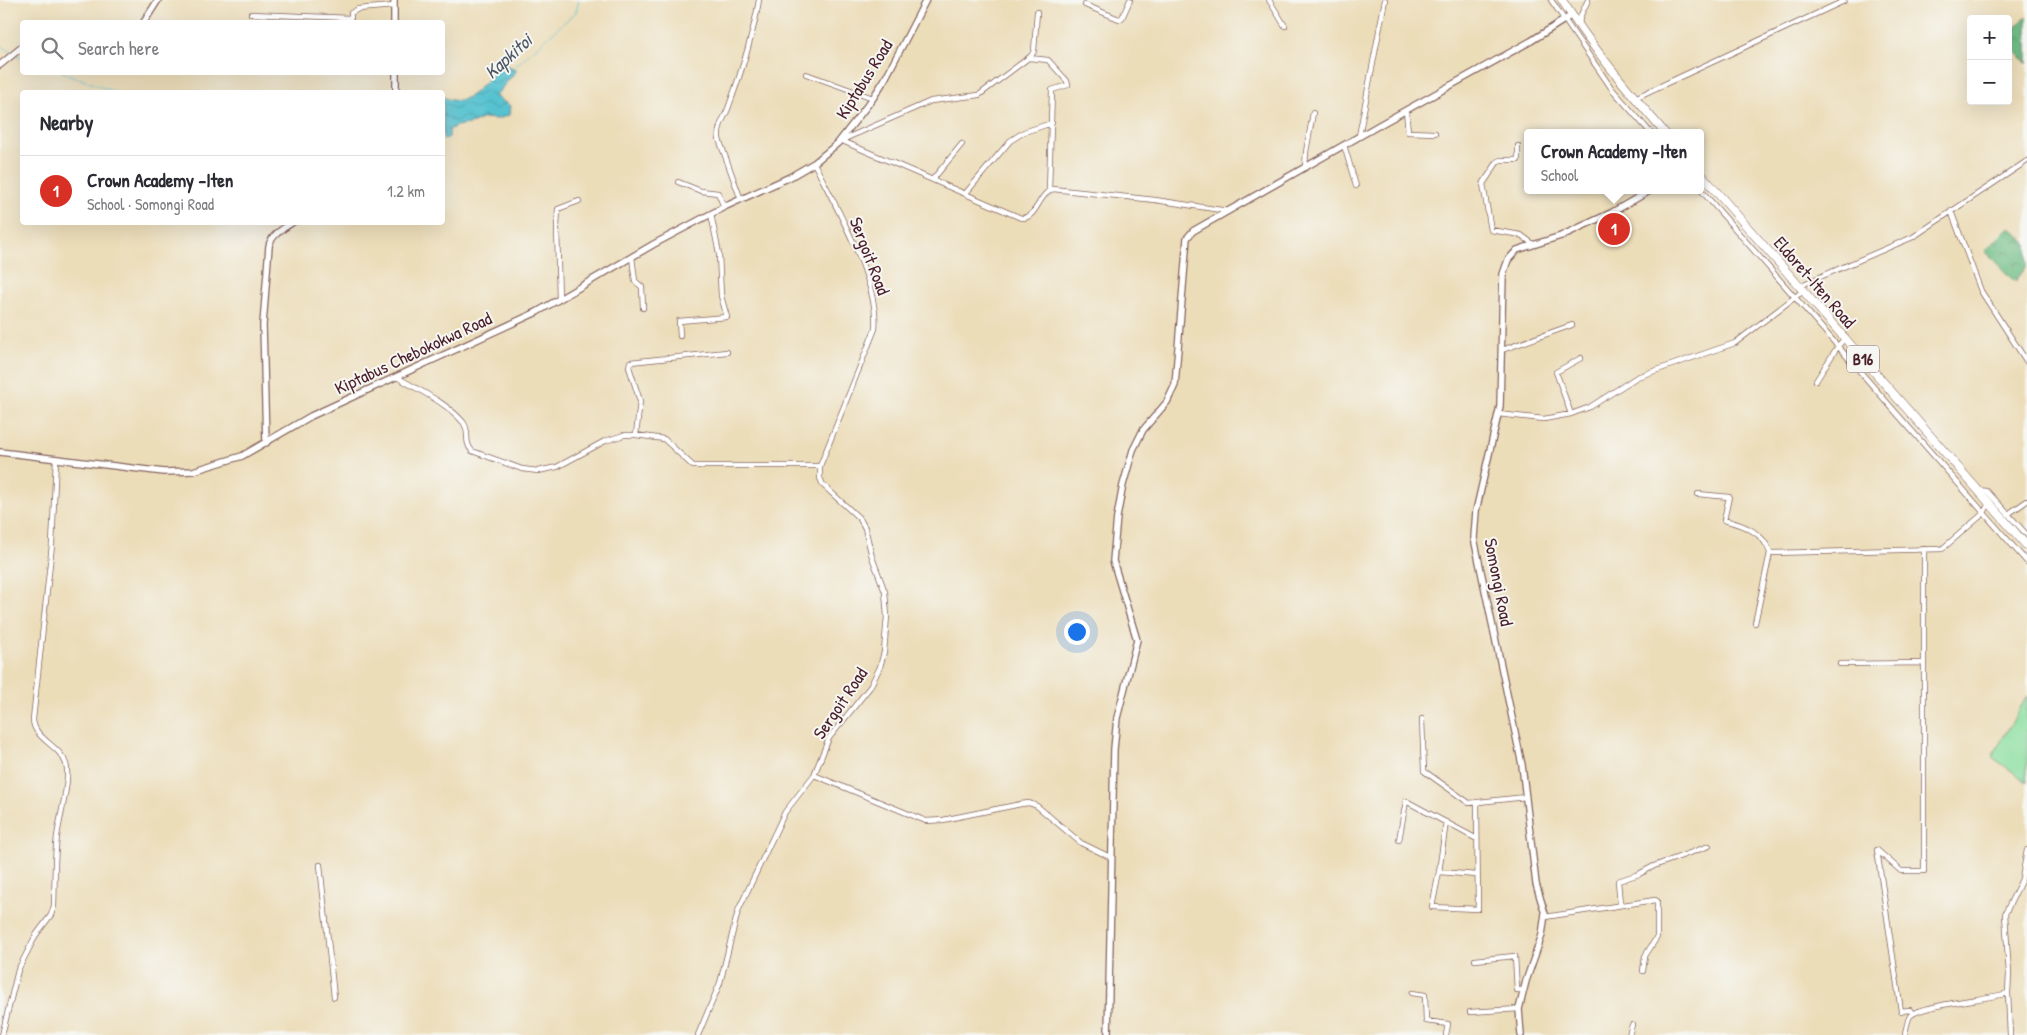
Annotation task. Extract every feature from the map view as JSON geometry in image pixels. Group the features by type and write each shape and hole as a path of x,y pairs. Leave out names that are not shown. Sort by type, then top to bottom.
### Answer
{"main road":[{"path":"1562,0 1579,28 1622,84 1661,129"},
{"name":"Eldoret-Iten Road","path":"1704,177 2012,530 2023,535 2027,546"}],"street":[{"path":"145,20 158,0"},
{"path":"741,200 718,139 718,132 729,108 759,0"},
{"name":"Kiptabus Road","path":"814,163 840,140 873,98 885,79 926,0"},
{"path":"1085,5 1119,19 1122,18 1130,0"},
{"path":"1269,0 1285,26"},
{"path":"1359,136 1385,0"},
{"path":"1551,0 1612,89 1647,129"},
{"path":"1579,28 1580,17 1588,0"},
{"path":"1640,96 1844,1"},
{"path":"251,14 351,18 351,13 358,9 394,3 394,20"},
{"path":"840,140 931,101 979,95 1028,58 1034,51 1037,12"},
{"path":"1108,1035 1112,807 1117,718 1137,640 1113,561 1117,517 1123,485 1133,450 1144,430 1167,402 1174,385 1187,238 1193,231 1531,41 1572,15"},
{"path":"0,65 20,49"},
{"path":"1028,58 1048,60 1067,80 1068,85 1052,90 1049,190"},
{"path":"806,74 873,98"},
{"path":"396,75 396,90"},
{"path":"1406,110 1408,132 1435,133"},
{"path":"1305,167 1313,113"},
{"path":"965,194 1015,137 1052,124"},
{"path":"840,140 1019,218 1026,219 1031,215 1044,194 1049,190 1076,191 1229,211"},
{"path":"933,179 962,144"},
{"path":"1344,145 1356,186"},
{"path":"1518,146 1518,160 1498,161 1483,184 1491,230 1521,234 1533,244"},
{"path":"1498,414 1544,419 1571,414 1590,407 1637,377 1709,350 1736,343 1794,296 1806,283 1912,237 2027,161"},
{"name":"Kiptabus Chebokokwa Road","path":"0,452 155,471 184,472 242,456 266,444 311,416 537,312 710,214 790,177 814,163"},
{"name":"Sergoit Road","path":"698,1035 720,983 734,925 745,895 785,812 814,775 830,738 870,687 884,652 885,592 872,557 863,523 823,484 820,478 820,466 871,341 876,320 871,293 854,243 814,163"},
{"path":"678,182 700,191 718,194 724,207"},
{"path":"1704,193 2027,562"},
{"name":"Somongi Road","path":"1521,1035 1519,1009 1542,935 1545,917 1536,884 1522,765 1474,538 1476,511 1498,414 1505,268 1511,255 1517,250 1561,236 1611,213 1644,194"},
{"path":"559,299 558,209 579,202"},
{"path":"1951,212 1981,291 2027,362"},
{"path":"680,336 679,321 727,316 721,296 719,254 710,214"},
{"path":"266,444 263,325 269,246 270,240 290,225"},
{"path":"632,257 635,281 642,287 643,308"},
{"path":"1502,350 1572,325"},
{"path":"1816,382 1845,338"},
{"path":"636,435 640,401 629,367 630,362 727,352"},
{"path":"1571,414 1556,372 1581,358"},
{"path":"397,377 454,413 466,426 466,444 472,451 522,469 538,471 556,467 604,441 624,435 664,439 693,466 820,466"},
{"path":"2,1035 18,970 54,906 57,837 66,783 67,768 63,757 35,730 32,719 52,545 56,459"},
{"path":"1977,490 1987,491 2008,514 2023,535"},
{"path":"1698,494 1729,498 1724,520 1746,526 1768,545 1770,553 1755,623"},
{"path":"2008,514 2027,501"},
{"path":"1770,553 1942,549 1984,513 1989,503"},
{"path":"2004,536 2012,530"},
{"path":"1913,1014 1910,1010 1901,1011 1877,850 1901,871 1924,871 1924,549"},
{"path":"1840,664 1924,663"},
{"path":"1422,719 1424,771 1469,803 1526,797"},
{"path":"814,775 926,821 943,820 1003,807 1032,804 1081,843 1112,858"},
{"path":"1399,840 1406,802 1477,839"},
{"path":"1446,822 1432,907 1478,909 1477,802"},
{"path":"1620,904 1618,881 1708,846"},
{"path":"2010,1035 2006,914 2022,879 2027,850"},
{"path":"320,865 334,996"},
{"path":"1439,872 1477,875"},
{"path":"1545,917 1620,904 1657,901 1656,937 1645,956 1643,971"},
{"path":"1475,960 1516,956 1517,990 1524,990"},
{"path":"1412,993 1425,995 1426,1022 1448,1024 1446,1035"},
{"path":"1906,1035 1909,1020 1913,1014 1929,1008 2008,993"},
{"path":"1470,1012 1519,1009"},
{"path":"1629,1035 1632,1025"}],"green space":[{"path":"2026,17 2027,64 2012,47 2012,30"},
{"path":"2009,227 2027,243 2027,266 2015,282 1985,251"},
{"path":"2027,696 2027,782 1992,757"}],"water":[{"path":"507,65 517,70 495,96 510,106 509,115 498,119 483,118 474,123 456,126 449,130 449,137 445,139 445,98 451,100 465,99 477,91 495,73"}],"waterway":[{"name":"Kapkitoi","path":"513,68 576,12 579,0"},
{"name":"Kapkitoi","path":"0,45 11,52"},
{"name":"Kapkitoi","path":"16,55 20,56"},
{"name":"Kapkitoi","path":"70,75 110,90"}],"place":[{"name":"Crown Academy -Iten","path":"1614,229"}]}
